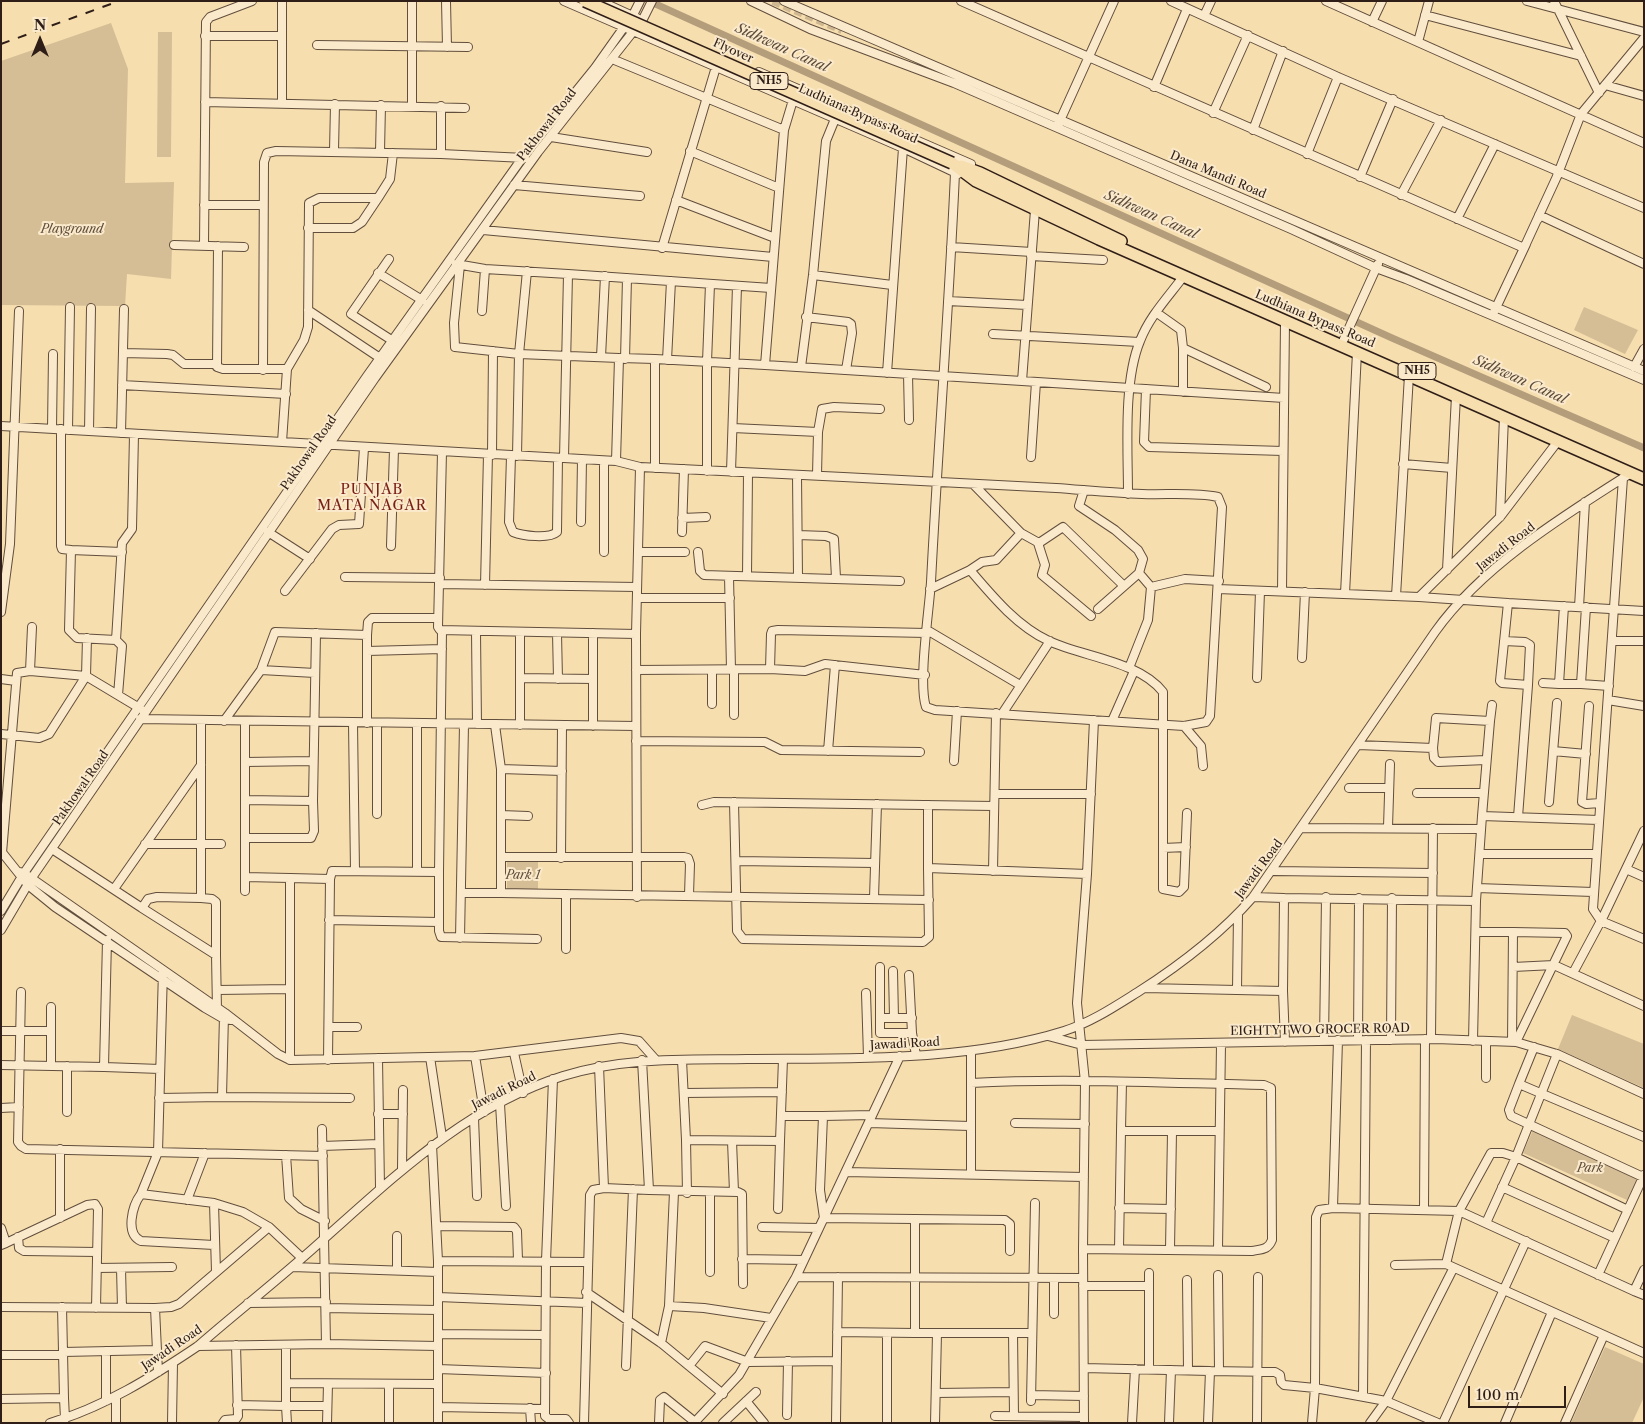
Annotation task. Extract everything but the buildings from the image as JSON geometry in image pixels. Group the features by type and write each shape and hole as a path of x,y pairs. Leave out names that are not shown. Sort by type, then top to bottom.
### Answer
{"highway":[{"name":"Flyover","path":"585,1 953,168 978,177"},
{"name":"Ludhiana Bypass Road","path":"978,177 1035,210 1285,322 1409,374 1558,441 1627,475 1644,479"},
{"name":"Ludhiana Bypass Road","path":"978,177 1102,232 1347,334 1644,472"}],"street":[{"path":"204,246 205,36 208,18 252,1"},
{"path":"282,1 282,103"},
{"path":"412,1 412,105"},
{"path":"446,1 447,47"},
{"name":"Ludhiana Bypass Road","path":"564,1 902,148 953,168"},
{"name":"Ludhiana Bypass Road","path":"599,1 974,166 978,177"},
{"name":"Pakhowal Road","path":"1,930 4,920 29,882 147,712 268,532 380,358 523,157 595,68 633,15 640,1"},
{"name":"Pakhowal Road","path":"1,911 21,874 325,444 459,264 532,161 643,20 652,1"},
{"path":"751,1 810,29 954,84 1291,229 1376,268 1644,380"},
{"name":"Dana Mandi Road","path":"784,1 857,35 1060,120 1644,371"},
{"path":"961,1 1212,113 1524,248"},
{"path":"1056,128 1113,3 1104,1"},
{"path":"1171,1 1338,77 1644,208"},
{"path":"1204,16 1211,1"},
{"path":"1326,1 1644,143"},
{"path":"1372,22 1382,1"},
{"path":"1418,42 1429,1"},
{"path":"1527,1 1644,32"},
{"path":"1554,1 1598,93"},
{"path":"1154,87 1188,8"},
{"path":"1426,15 1581,56"},
{"path":"842,30 857,35 860,48"},
{"path":"1212,113 1248,35"},
{"path":"205,36 282,36"},
{"path":"1492,316 1559,172 1581,114 1644,38"},
{"path":"317,45 468,47"},
{"path":"1253,130 1283,51"},
{"path":"612,59 784,130"},
{"path":"662,248 716,67"},
{"path":"1307,154 1338,77"},
{"path":"1604,85 1644,96"},
{"path":"1360,177 1393,99"},
{"path":"765,364 784,130 793,100"},
{"path":"205,102 412,105 466,108"},
{"path":"334,151 335,104"},
{"path":"380,152 381,105"},
{"path":"441,106 441,154"},
{"path":"801,367 806,317 813,276 826,141 835,119"},
{"path":"1401,194 1442,120"},
{"path":"551,137 647,152"},
{"path":"1456,218 1495,144"},
{"path":"887,373 902,148"},
{"path":"262,370 264,162 267,153 276,151 380,152 523,157 532,161"},
{"path":"690,152 779,188"},
{"path":"308,228 349,229 357,226 390,179 393,153"},
{"path":"1,426 616,461 640,467 655,468 817,475 936,482 1084,490 1128,494 1213,496 1220,498 1222,507 1219,585 1210,719 1201,724 1184,726 935,710 926,707 927,631 930,589 936,482 942,376 948,302 953,168"},
{"path":"514,185 640,196"},
{"path":"282,442 288,369 307,334 308,208 312,200 318,198 378,198"},
{"path":"676,200 775,238"},
{"path":"204,205 264,205"},
{"path":"1022,382 1035,210"},
{"path":"1538,218 1644,264"},
{"path":"483,230 773,258"},
{"path":"174,245 244,247"},
{"path":"218,246 217,364 219,369 288,369"},
{"path":"951,248 1102,260"},
{"path":"1347,334 1380,258"},
{"path":"388,259 351,314 355,319 392,341"},
{"path":"449,262 485,269 771,288"},
{"path":"459,264 454,345 458,348 519,354 765,364 1284,398"},
{"path":"482,311 485,269"},
{"path":"527,271 519,354 510,528 516,533 527,534 550,535 557,532 568,274"},
{"path":"378,273 422,300"},
{"path":"601,357 605,276"},
{"path":"813,276 892,285"},
{"path":"1128,494 1130,388 1139,342 1183,277"},
{"path":"616,461 627,278"},
{"path":"667,360 671,281"},
{"path":"707,471 707,362 710,284"},
{"path":"731,472 737,286"},
{"path":"948,302 1028,305"},
{"path":"70,307 61,546 62,549 71,550 122,552"},
{"path":"89,432 91,308"},
{"path":"120,433 124,309"},
{"path":"308,310 380,358"},
{"path":"1,612 10,544 19,311"},
{"path":"1157,313 1180,330 1183,348 1183,392"},
{"path":"806,317 848,322 851,324 846,370"},
{"path":"1282,592 1285,322"},
{"path":"993,334 1025,334 1139,342"},
{"path":"1183,348 1266,387"},
{"path":"1634,367 1644,349"},
{"path":"485,585 493,351"},
{"path":"1345,594 1357,352"},
{"path":"123,353 167,354 173,355 184,364 217,364"},
{"path":"52,429 53,354"},
{"path":"655,359 655,468"},
{"path":"908,374 908,420"},
{"path":"1396,596 1409,374"},
{"path":"1031,457 1036,382"},
{"path":"122,385 286,394"},
{"path":"1146,389 1144,442 1149,447 1283,451"},
{"path":"1447,570 1456,396"},
{"path":"817,475 820,413 825,408 880,409"},
{"path":"1500,517 1504,417"},
{"path":"732,428 818,432"},
{"path":"116,640 122,552 124,539 132,529 134,434"},
{"path":"1419,597 1500,517 1558,441"},
{"path":"285,591 336,526 359,523 364,448"},
{"path":"391,546 394,449"},
{"path":"442,452 438,629 442,631 476,632 636,634"},
{"path":"581,522 582,459"},
{"path":"604,461 604,552"},
{"path":"1404,464 1452,468"},
{"path":"637,897 636,634 640,467"},
{"path":"682,532 684,469"},
{"path":"747,576 748,473"},
{"path":"797,475 798,577"},
{"path":"1627,475 1612,641 1593,912 1600,921 1644,939"},
{"name":"Jawadi Road","path":"50,1423 82,1414 158,1372 198,1346 292,1267 402,1169 442,1137 484,1112 553,1080 599,1066 655,1059 868,1057 971,1050 1047,1036 1078,1026 1113,1008 1197,951 1238,914 1253,897 1273,871 1444,620 1462,600 1499,566 1585,502 1627,475"},
{"path":"973,484 1021,534 1038,543 1045,565 1042,575 1091,616"},
{"path":"1084,490 1079,506 1115,530 1138,550 1144,559 1138,572 1098,609"},
{"path":"1580,684 1585,502"},
{"path":"682,518 706,517"},
{"path":"1038,543 1044,541 1061,528 1065,528 1123,585"},
{"path":"268,532 310,559"},
{"path":"930,589 970,570 982,562 998,559 1021,534"},
{"path":"798,535 826,536 834,539 836,578"},
{"path":"71,550 69,630 73,637 116,640 122,646 118,694"},
{"path":"638,552 685,552"},
{"path":"698,552 701,573 704,575 900,581"},
{"path":"970,570 1008,612 1050,641 1132,669 1164,692 1164,889 1179,892 1184,887 1186,814"},
{"path":"1138,572 1152,587"},
{"path":"729,576 734,715"},
{"path":"345,577 485,585 637,587"},
{"path":"1152,587 1184,579 1260,591 1419,597 1644,611"},
{"path":"1112,721 1146,627 1152,587"},
{"path":"1256,678 1260,591"},
{"path":"1302,658 1305,592"},
{"path":"637,598 730,598"},
{"path":"1508,603 1500,680 1502,683 1528,685"},
{"path":"1559,684 1564,606"},
{"path":"367,723 366,651 368,622 372,618 438,618"},
{"path":"30,672 32,627"},
{"path":"770,669 770,634 774,630 927,631 1020,685"},
{"path":"442,631 439,933 441,937 537,939"},
{"path":"224,721 261,670 275,632 367,635"},
{"path":"476,632 477,724"},
{"path":"520,632 520,725"},
{"path":"245,838 311,838 314,832 313,761 316,633"},
{"path":"557,633 558,679"},
{"path":"593,633 593,726"},
{"path":"1,734 45,737 86,676 87,638"},
{"path":"993,870 999,713 1050,641"},
{"path":"1504,641 1525,642 1530,645 1518,817"},
{"path":"1612,641 1644,642"},
{"path":"366,651 442,649"},
{"path":"636,670 770,669 805,671 822,664 925,675"},
{"path":"828,750 835,665"},
{"path":"261,670 315,673"},
{"path":"712,670 712,704"},
{"path":"147,712 86,676 30,672 17,673 12,735 5,784 2,852 21,874 55,907 162,980 223,1015"},
{"path":"520,678 593,679"},
{"path":"1,679 16,681"},
{"path":"1543,683 1609,686"},
{"path":"1608,700 1644,706"},
{"path":"1549,802 1557,702"},
{"path":"1473,1040 1476,901 1483,793 1492,705"},
{"path":"1589,706 1582,802 1586,804 1600,803"},
{"path":"954,761 957,711"},
{"path":"131,718 201,721 636,726"},
{"path":"1486,760 1438,762 1434,758 1433,748 1435,720 1437,718 1490,721"},
{"path":"995,1416 1084,1420 1082,1249 1085,1082 1077,1006 1087,874 1094,720"},
{"path":"201,721 201,898"},
{"path":"245,721 245,891"},
{"path":"353,723 355,871"},
{"path":"376,814 377,723"},
{"path":"417,724 417,871"},
{"path":"460,938 464,724"},
{"path":"495,725 501,769 501,893"},
{"path":"561,858 562,726"},
{"path":"1184,726 1201,746 1203,766"},
{"path":"636,741 765,742 780,750 920,752"},
{"path":"1358,746 1433,748"},
{"path":"1553,750 1586,754"},
{"path":"245,762 313,761"},
{"path":"1388,827 1390,764"},
{"path":"114,889 201,765"},
{"path":"501,769 562,770"},
{"path":"1349,788 1389,788"},
{"path":"1417,793 1483,793"},
{"path":"995,794 1091,794"},
{"path":"245,800 313,801"},
{"path":"702,805 714,802 734,802 994,806"},
{"path":"734,802 738,934 743,939 927,941 930,937 928,805"},
{"path":"874,898 877,804"},
{"path":"501,815 528,816"},
{"path":"1482,816 1599,820"},
{"path":"1302,828 1481,829"},
{"path":"1424,1210 1433,899 1433,828"},
{"path":"1573,973 1644,831"},
{"path":"145,844 221,844"},
{"path":"1163,848 1186,847"},
{"path":"52,848 216,955"},
{"path":"1480,854 1596,854"},
{"path":"501,858 688,858 690,864 690,895"},
{"path":"736,861 875,863"},
{"path":"928,868 1087,874"},
{"path":"1626,869 1644,877"},
{"path":"328,1060 330,879 333,870 439,872"},
{"path":"1273,871 1433,872"},
{"path":"245,877 330,879"},
{"path":"290,878 290,1060"},
{"path":"29,882 163,970 278,1054 290,1060 475,1056 630,1039 642,1043 655,1059"},
{"path":"1478,888 1594,892"},
{"path":"462,893 637,897 736,895 929,900"},
{"path":"566,894 566,949"},
{"path":"142,908 148,899 157,897 212,898 216,902 217,990 223,1015 222,1097"},
{"path":"1253,897 1476,901"},
{"path":"1324,1041 1326,897"},
{"path":"1284,898 1283,991 1285,1042"},
{"path":"1359,898 1364,1209 1363,1396"},
{"path":"1391,1040 1392,898"},
{"path":"1237,990 1238,914"},
{"path":"329,920 439,922"},
{"path":"1476,932 1567,934 1554,964 1514,1042"},
{"path":"1514,932 1514,1042"},
{"path":"104,1067 108,933"},
{"path":"1513,967 1554,964 1644,1006"},
{"path":"880,967 880,1033 912,1033"},
{"path":"163,970 158,1152 132,1210 133,1234 136,1239 141,1241 214,1245"},
{"path":"893,970 894,1018"},
{"path":"910,975 912,1033 916,1055"},
{"path":"1145,988 1283,991"},
{"path":"217,990 290,989"},
{"path":"21,992 18,1142 21,1146 60,1149 322,1156"},
{"path":"866,993 868,1057"},
{"path":"50,1066 51,1007"},
{"path":"880,1018 912,1018"},
{"path":"329,1027 357,1027"},
{"path":"1,1031 51,1031"},
{"name":"EIGHTYTWO GROCER ROAD","path":"1047,1036 1082,1045 1221,1044 1338,1040 1473,1040 1514,1042 1556,1054 1644,1094"},
{"path":"1333,1208 1338,1040"},
{"path":"1486,1041 1486,1078"},
{"path":"1218,1249 1221,1044"},
{"path":"1534,1047 1509,1113 1528,1125 1643,1176 1598,1275"},
{"path":"971,1050 971,1173"},
{"path":"514,1053 523,1093"},
{"path":"1486,1223 1516,1157 1556,1054"},
{"path":"475,1056 484,1112"},
{"path":"659,1423 660,1400 664,1397 695,1422 723,1394 748,1362 771,1318 796,1277 900,1056"},
{"path":"430,1057 442,1137"},
{"path":"378,1058 380,1188"},
{"path":"778,1209 783,1059"},
{"path":"642,1060 649,1190"},
{"path":"682,1060 687,1193"},
{"path":"1,1065 160,1068"},
{"path":"67,1066 67,1112"},
{"path":"599,1066 604,1188"},
{"path":"553,1080 546,1261 545,1409 547,1418 566,1419 569,1423"},
{"path":"971,1083 1014,1081 1267,1085 1272,1090 1272,1240 1266,1249 1082,1249"},
{"path":"1119,1249 1122,1082"},
{"path":"1519,1084 1644,1137"},
{"path":"402,1169 403,1090"},
{"path":"684,1094 782,1092"},
{"path":"159,1098 350,1098"},
{"path":"500,1104 506,1206"},
{"path":"1,1108 19,1107"},
{"path":"378,1114 403,1114"},
{"path":"781,1116 823,1116 970,1126"},
{"path":"823,1116 820,1190 824,1218"},
{"path":"474,1118 477,1196"},
{"path":"1016,1123 1085,1124"},
{"path":"322,1129 326,1237 326,1344"},
{"path":"1121,1131 1219,1131"},
{"path":"1170,1249 1172,1132"},
{"path":"686,1140 780,1141"},
{"path":"732,1141 734,1192"},
{"path":"322,1146 379,1144"},
{"path":"432,1145 438,1261 438,1423"},
{"path":"60,1149 60,1218"},
{"path":"187,1200 206,1153"},
{"path":"1370,1423 1386,1401 1449,1266 1459,1211 1491,1153 1503,1153 1516,1157 1628,1210"},
{"path":"286,1155 289,1198 301,1209 325,1221"},
{"path":"846,1172 971,1173 1084,1177"},
{"path":"1502,1187 1615,1238"},
{"path":"584,1423 586,1292 591,1191 604,1188 687,1193 740,1193 743,1197 743,1284"},
{"path":"626,1366 626,1319 633,1189"},
{"path":"661,1343 668,1306 674,1192"},
{"path":"710,1193 710,1272"},
{"path":"140,1194 214,1203 243,1212 269,1227 302,1258"},
{"path":"1,1228 4,1244 90,1203 95,1204 98,1208 96,1308"},
{"path":"214,1203 216,1272"},
{"path":"1035,1203 1031,1398 1084,1396"},
{"path":"1119,1208 1171,1209"},
{"path":"1312,1423 1317,1213 1322,1209 1459,1211 1644,1295"},
{"path":"824,1218 1005,1220 1010,1224 1010,1250"},
{"path":"915,1219 916,1333"},
{"path":"437,1226 514,1227 517,1231 518,1260"},
{"path":"1,1307 171,1308 179,1304 269,1227"},
{"path":"762,1227 819,1228"},
{"path":"397,1236 397,1270"},
{"path":"18,1237 20,1248 24,1251 98,1252"},
{"path":"1443,1423 1526,1241"},
{"path":"742,1259 804,1260"},
{"path":"438,1261 518,1260 587,1262"},
{"path":"1395,1265 1449,1266 1644,1353"},
{"path":"98,1268 172,1267"},
{"path":"292,1267 438,1272"},
{"path":"121,1268 122,1308"},
{"path":"1634,1291 1644,1270"},
{"path":"1149,1273 1149,1369"},
{"path":"1218,1275 1219,1370"},
{"path":"796,1277 1054,1278 1083,1282 1149,1286"},
{"path":"836,1423 838,1277"},
{"path":"1257,1423 1258,1277"},
{"path":"1054,1278 1054,1314"},
{"path":"1188,1280 1188,1370"},
{"path":"586,1292 661,1343 723,1394"},
{"path":"438,1297 587,1303"},
{"path":"248,1304 438,1310"},
{"path":"668,1306 710,1309 771,1318"},
{"path":"62,1307 65,1419"},
{"path":"155,1308 158,1372"},
{"path":"1505,1423 1552,1312"},
{"path":"837,1332 1032,1333"},
{"path":"887,1333 887,1423"},
{"path":"935,1423 937,1333"},
{"path":"1013,1333 1014,1416"},
{"path":"438,1334 545,1335"},
{"path":"1565,1423 1604,1335"},
{"path":"198,1346 326,1344 438,1346"},
{"path":"223,1423 225,1420 237,1418 236,1345"},
{"path":"286,1345 287,1423"},
{"path":"689,1366 704,1346 748,1362 837,1360"},
{"path":"1,1355 157,1350"},
{"path":"106,1351 106,1401"},
{"path":"787,1415 788,1361"},
{"path":"172,1423 173,1363"},
{"path":"1084,1368 1277,1373 1284,1385 1314,1388 1386,1401 1438,1423"},
{"path":"438,1369 546,1373"},
{"path":"1132,1423 1135,1370"},
{"path":"1169,1423 1171,1370"},
{"path":"1208,1423 1210,1370"},
{"path":"286,1384 438,1384"},
{"path":"327,1423 328,1384"},
{"path":"389,1384 389,1422"},
{"path":"723,1423 756,1392"},
{"path":"936,1393 1014,1392"},
{"path":"116,1396 116,1423"},
{"path":"1,1399 64,1398"},
{"path":"746,1401 764,1423"},
{"path":"237,1405 328,1406"},
{"path":"438,1407 545,1409"},
{"path":"530,1408 531,1423"}],"green space":[{"name":"Playground","path":"111,23 128,69 125,183 174,182 171,279 127,274 125,306 1,305 1,61"},
{"path":"158,32 172,32 171,157 157,157"},
{"path":"1584,307 1638,330 1625,354 1574,330"},
{"name":"Park 1","path":"507,860 538,861 538,892 507,891"},
{"path":"1572,1015 1644,1044 1644,1088 1558,1049"},
{"name":"Park","path":"1533,1130 1638,1177 1627,1200 1523,1153"},
{"path":"1605,1347 1644,1364 1644,1397 1632,1423 1571,1423"}],"waterway":[{"name":"Sidhwan Canal","path":"649,1 1392,338 1644,448"}],"tunnel":[{"path":"773,1 842,30"}],"railway":[{"path":"1,44 119,1"}],"district":[{"name":"PUNJAB MATA NAGAR","path":"372,498"}]}
